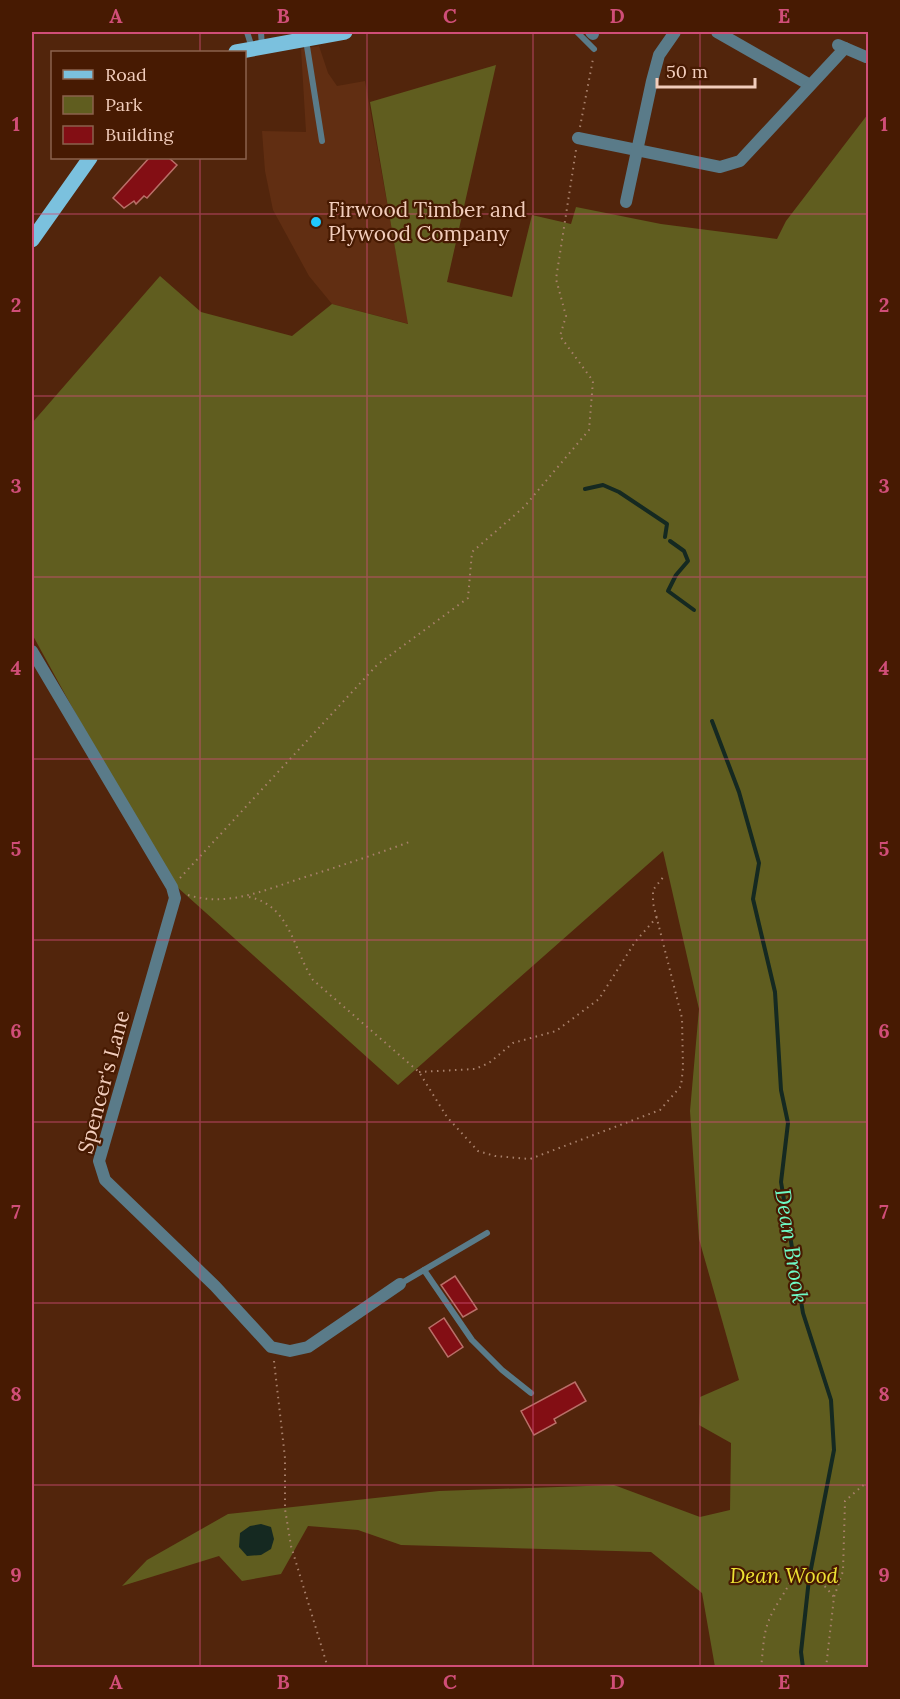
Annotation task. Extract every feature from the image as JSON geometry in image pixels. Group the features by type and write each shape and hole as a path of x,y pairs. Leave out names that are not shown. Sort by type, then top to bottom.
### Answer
{"main road":[{"path":"238,51 258,42 306,40 345,32"},
{"path":"32,240 89,159"}],"street":[{"path":"626,202 659,55 675,32"},
{"path":"717,32 810,85"},
{"path":"578,138 720,167 731,165 740,161 810,85 841,46 866,57"},
{"path":"32,651 172,887"},
{"name":"Spencer's Lane","path":"172,887 175,898 99,1161 105,1180 215,1286 271,1347"},
{"path":"271,1347 290,1352 308,1347 400,1284"}],"lane":[{"path":"247,32 258,42"},
{"path":"577,32 594,49"},
{"path":"306,40 322,141"},
{"path":"400,1284 487,1233"},
{"path":"424,1270 472,1340 502,1370 531,1393"}],"path":[{"path":"412,841 358,861 246,896 219,900 201,899 172,887 235,815 377,665 468,598 472,552 524,507 589,430 593,381 560,336 566,316 556,279 594,49"},
{"path":"246,896 263,900 278,913 288,927 303,965 314,980 419,1072 447,1117 478,1151 495,1156 530,1159 660,1110 681,1086 684,1035 678,996 657,917 653,890 664,876"},
{"path":"419,1072 475,1069 489,1063 513,1043 543,1037 556,1031 599,999 635,942 657,917"},
{"path":"271,1347 280,1406 285,1458 285,1509 291,1546 328,1668"},
{"path":"826,1668 834,1597 843,1571 845,1500 868,1481"},
{"path":"761,1668 767,1623 779,1597 789,1586 790,1579 806,1570 816,1576 834,1597"}],"shaded area":[{"path":"319,46 328,73 337,86 365,81 409,324 332,304 309,276 273,210 265,171 262,131 306,132 301,49"},
{"path":"261,1524 271,1527 274,1539 271,1549 261,1555 247,1556 239,1547 240,1533 250,1526"}],"green space":[{"name":"Dean Wood","path":"496,65 447,282 512,297 532,215 571,224 576,207 661,224 777,239 786,221 868,114 868,1667 715,1667 702,1593 651,1552 401,1545 358,1530 308,1526 281,1574 242,1581 219,1556 122,1586 147,1560 228,1514 439,1491 614,1485 700,1517 730,1510 731,1443 699,1425 700,1397 739,1380 699,1239 690,1111 699,1009 663,851 398,1085 176,886 83,727 32,634 32,423 160,276 201,312 292,336 332,304 408,324 370,102"}],"building":[{"path":"148,159 170,159 177,165 147,198 144,196 136,204 134,201 124,208 113,198"},
{"path":"455,1276 477,1309 463,1317 441,1285"},
{"path":"444,1318 463,1347 448,1357 429,1328"},
{"path":"575,1382 586,1401 554,1419 556,1423 534,1435 521,1411"}],"waterway":[{"name":"Dean Brook","path":"585,489 603,485 619,492 667,524 665,537"},
{"name":"Dean Brook","path":"670,541 684,551 688,561 676,575 668,591 694,610"},
{"name":"Dean Brook","path":"712,721 739,792 759,863 753,899 775,992 781,1090 788,1123 781,1182 803,1313 831,1400 834,1450 809,1579 801,1652 803,1668"}],"place":[{"name":"Firwood Timber and Plywood Company","path":"316,222"}]}
